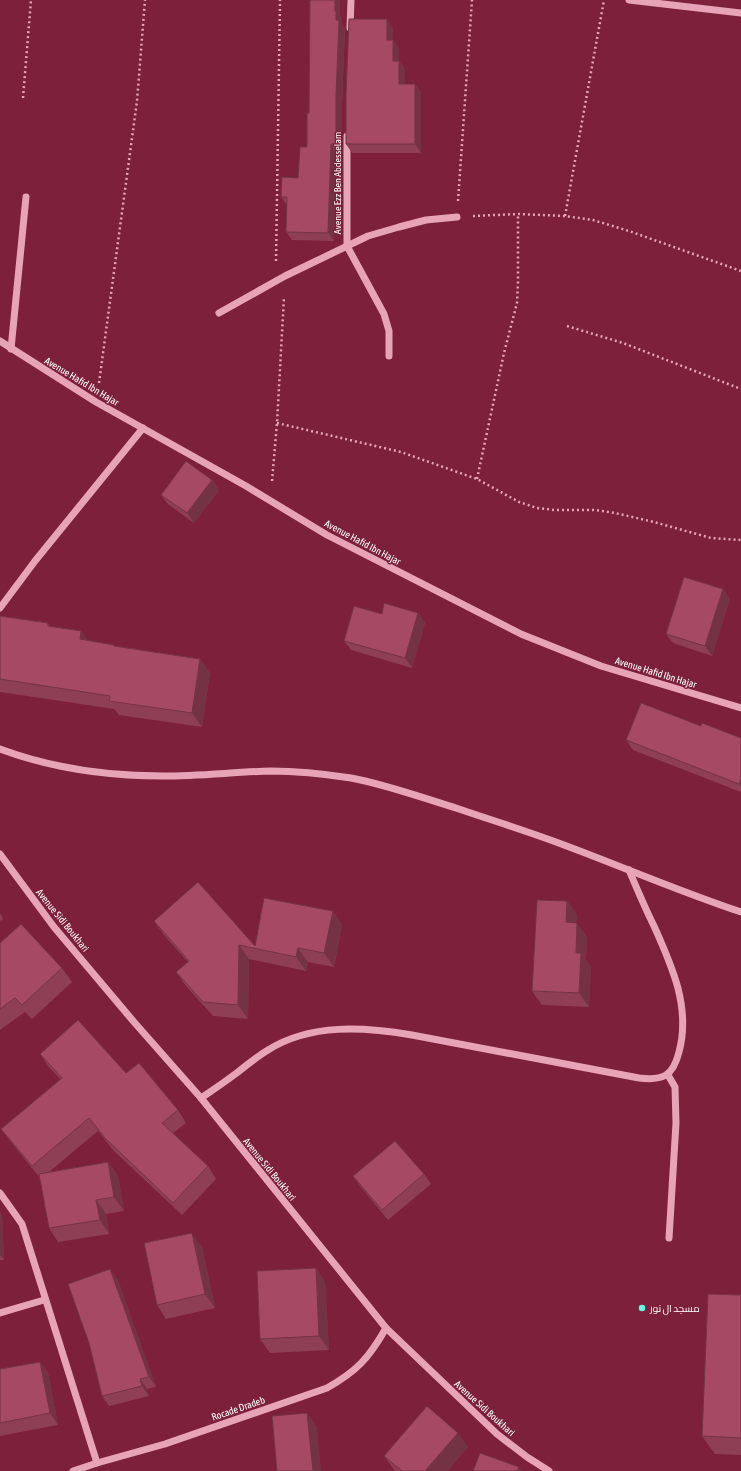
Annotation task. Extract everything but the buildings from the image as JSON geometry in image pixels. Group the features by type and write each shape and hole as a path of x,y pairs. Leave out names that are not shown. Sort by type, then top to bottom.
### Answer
{"street":[{"path":"350,37 351,0"},
{"path":"629,0 741,13"},
{"name":"Avenue Ezz Ben Abdesselam","path":"347,128 347,246 384,314 388,331 389,356"},
{"path":"11,349 26,197"},
{"path":"218,313 285,276 368,236 426,220 457,217"},
{"name":"Avenue Hafid Ibn Hajar","path":"0,341 96,402 270,500 327,535 521,634 601,666 741,708"},
{"path":"0,608 35,561 143,428"},
{"path":"0,749 49,763 110,773 161,776 218,775 270,771 298,772 378,784 562,844 711,902 741,912"},
{"name":"Avenue Sidi Boukhari","path":"0,854 54,927 134,1022 201,1098 386,1328 497,1434 527,1457 549,1471"},
{"path":"201,1098 268,1050 283,1042 307,1034 351,1028 412,1035 639,1078 656,1079 668,1075 675,1065 682,1043 683,1018 681,996 670,962 629,870"},
{"path":"668,1075 675,1087 676,1123 669,1238"},
{"path":"0,1193 22,1224 44,1300 97,1463"},
{"path":"0,1313 44,1300"},
{"name":"Rocade Dradeb","path":"74,1471 165,1444 327,1388 343,1379 370,1355 386,1328"}],"path":[{"path":"23,98 31,0"},
{"path":"96,402 137,101 145,0"},
{"path":"275,282 280,0"},
{"path":"472,0 457,217 518,214 565,216 592,220 610,224 741,271"},
{"path":"565,216 604,0"},
{"path":"477,479 504,354 517,303 518,214"},
{"path":"270,500 277,423 285,276"},
{"path":"567,326 623,343 741,389"},
{"path":"277,423 400,452 477,479 519,502 537,508 602,510 654,522 711,538 741,540"}],"place":[{"name":"مسجد ال نور","path":"642,1308"}]}
